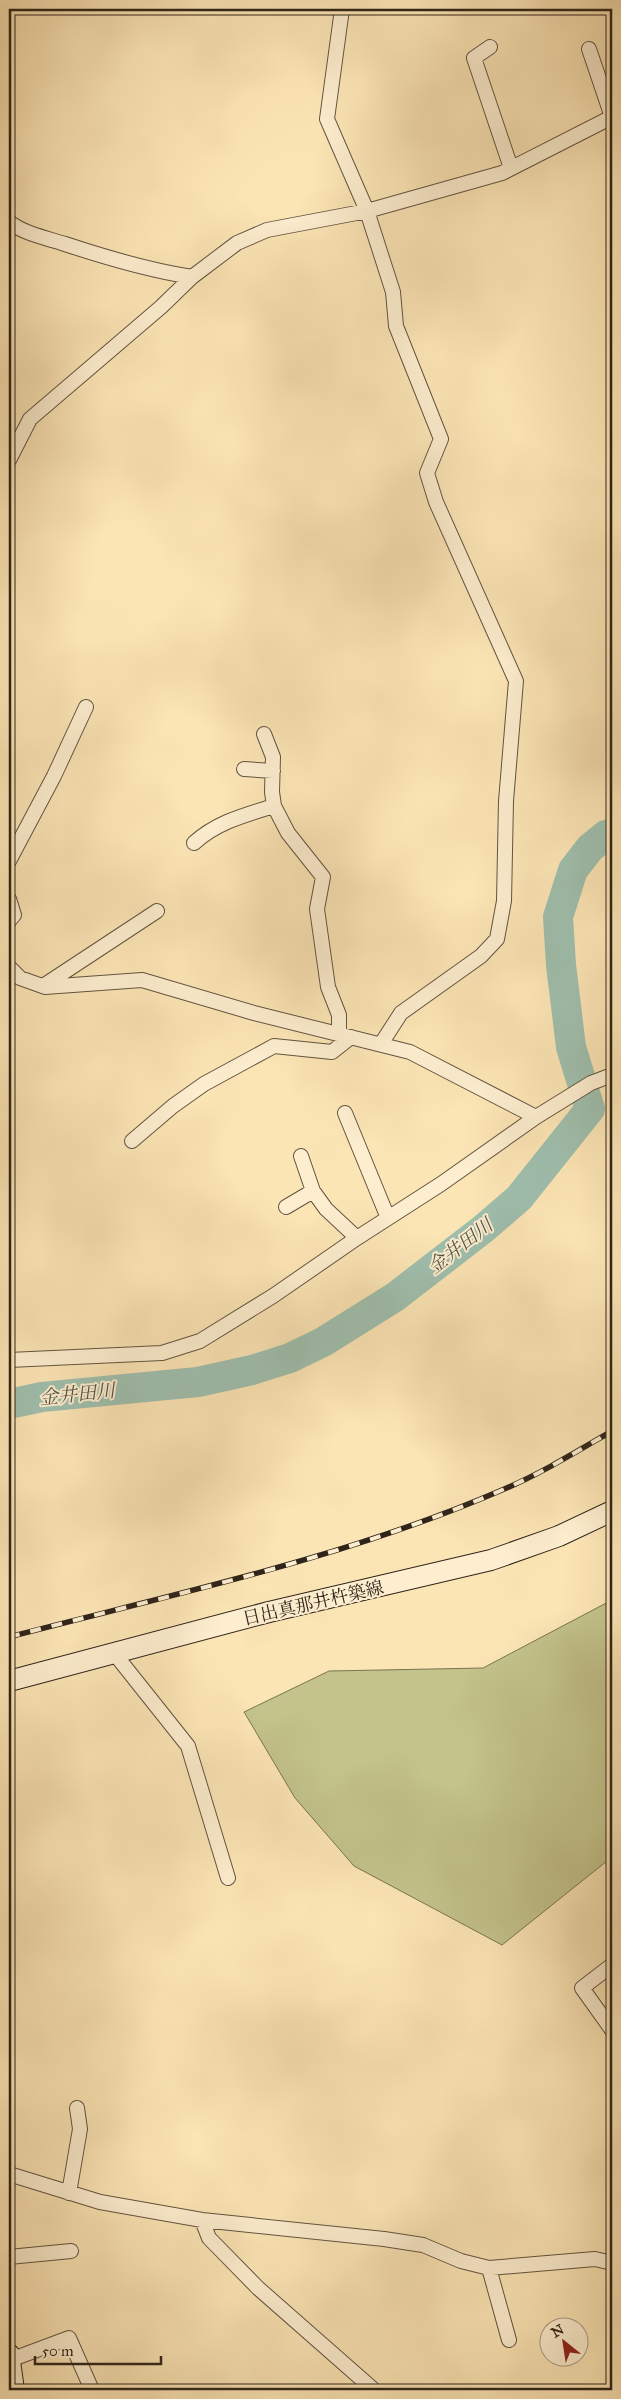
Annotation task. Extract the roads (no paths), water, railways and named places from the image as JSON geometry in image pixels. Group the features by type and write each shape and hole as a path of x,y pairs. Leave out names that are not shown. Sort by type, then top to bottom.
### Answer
{"main road":[{"name":"日出真那井杵築線","path":"9,1681 269,1612 491,1560 559,1536 612,1511"},
{"path":"10,2357 14,2390"}],"street":[{"path":"342,9 327,119 367,211 393,292 396,326 441,439 427,473 436,502 516,681 506,801 504,901 497,939 481,956 401,1013 380,1044"},
{"path":"490,47 474,58 512,168"},
{"path":"9,460 30,420 192,277 237,243 267,230 367,211 512,168 612,118 589,49"},
{"path":"9,222 19,230 92,253 152,271 192,277"},
{"path":"9,861 54,776 86,707"},
{"path":"264,734 273,757 274,806 288,833 323,877 318,909 325,949 328,987 345,1035"},
{"path":"244,769 273,771"},
{"path":"194,842 206,832 222,823 274,806"},
{"path":"9,899 14,915 9,921"},
{"path":"42,986 157,911"},
{"path":"9,967 20,978 42,986 142,980 254,1014 410,1052 536,1117"},
{"path":"132,1141 173,1106 204,1084 274,1046 332,1052 345,1035"},
{"path":"9,1360 162,1353 200,1341 273,1296 357,1238 441,1184 536,1117 591,1083 612,1074"},
{"path":"344,1113 388,1218"},
{"path":"301,1156 312,1191 326,1209 357,1238"},
{"path":"286,1207 312,1191"},
{"path":"114,1653 188,1746 228,1878"},
{"path":"612,1965 582,1988 608,2014 612,2030"},
{"path":"69,2193 80,2129 77,2108"},
{"path":"9,2174 100,2202 202,2220 384,2239 423,2245 461,2261 489,2268 595,2259 612,2263"},
{"path":"202,2220 209,2238 258,2288 374,2390"},
{"path":"9,2257 71,2251"},
{"path":"489,2268 509,2340"},
{"path":"10,2357 69,2338 92,2390"}],"waterway":[{"name":"金井田川","path":"9,1404 42,1397 198,1382 252,1370 290,1358 323,1342 395,1297 483,1229 519,1198 590,1109 571,1047 561,965 558,917 573,870 590,848 606,835 612,833"}],"railway":[{"path":"9,1637 196,1590 382,1536 443,1514 516,1484 612,1431"}]}
